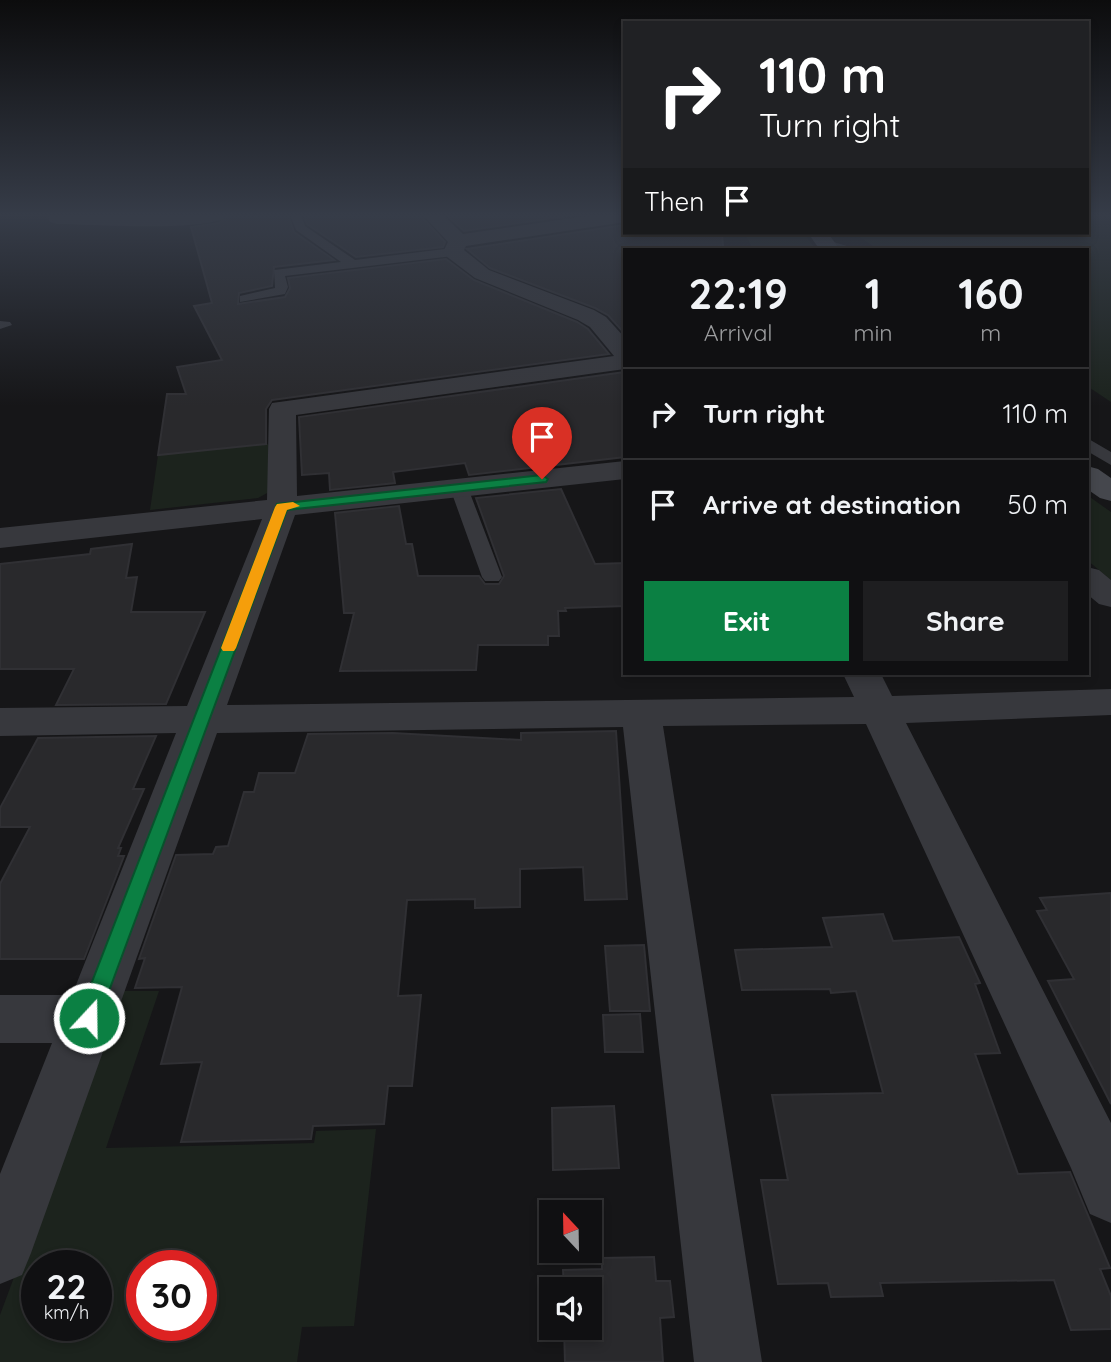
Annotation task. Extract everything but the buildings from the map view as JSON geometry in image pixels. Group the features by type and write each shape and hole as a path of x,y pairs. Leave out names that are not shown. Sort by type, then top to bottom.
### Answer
{"main road":[{"path":"1089,476 1111,492"}],"street":[{"path":"493,279 598,322 623,351"},
{"path":"0,1253 282,507 282,409 623,362"},
{"path":"0,538 623,470"},
{"path":"1089,579 1111,597"},
{"path":"0,722 641,713 871,692 1111,702"},
{"path":"871,692 1106,1168"},
{"path":"641,713 728,1362"},
{"path":"0,1019 89,1018"}],"lane":[{"path":"245,299 280,291 280,279"},
{"path":"1089,444 1111,460"},
{"path":"458,488 492,577"}],"shaded area":[{"path":"1089,279 1111,279 1111,402 1089,387"},
{"path":"268,444 269,492 258,498 150,510 158,455"},
{"path":"1089,496 1111,512 1111,580 1089,562"},
{"path":"120,991 159,991 106,1148 314,1143 316,1131 376,1129 354,1326 302,1327 297,1362 0,1362 0,1315 21,1258 21,1341 112,1341 112,1250 24,1250"}],"slow traffic":[{"path":"229,648 282,507 293,506"}],"route":[{"path":"89,1018 282,507 542,479"}]}
